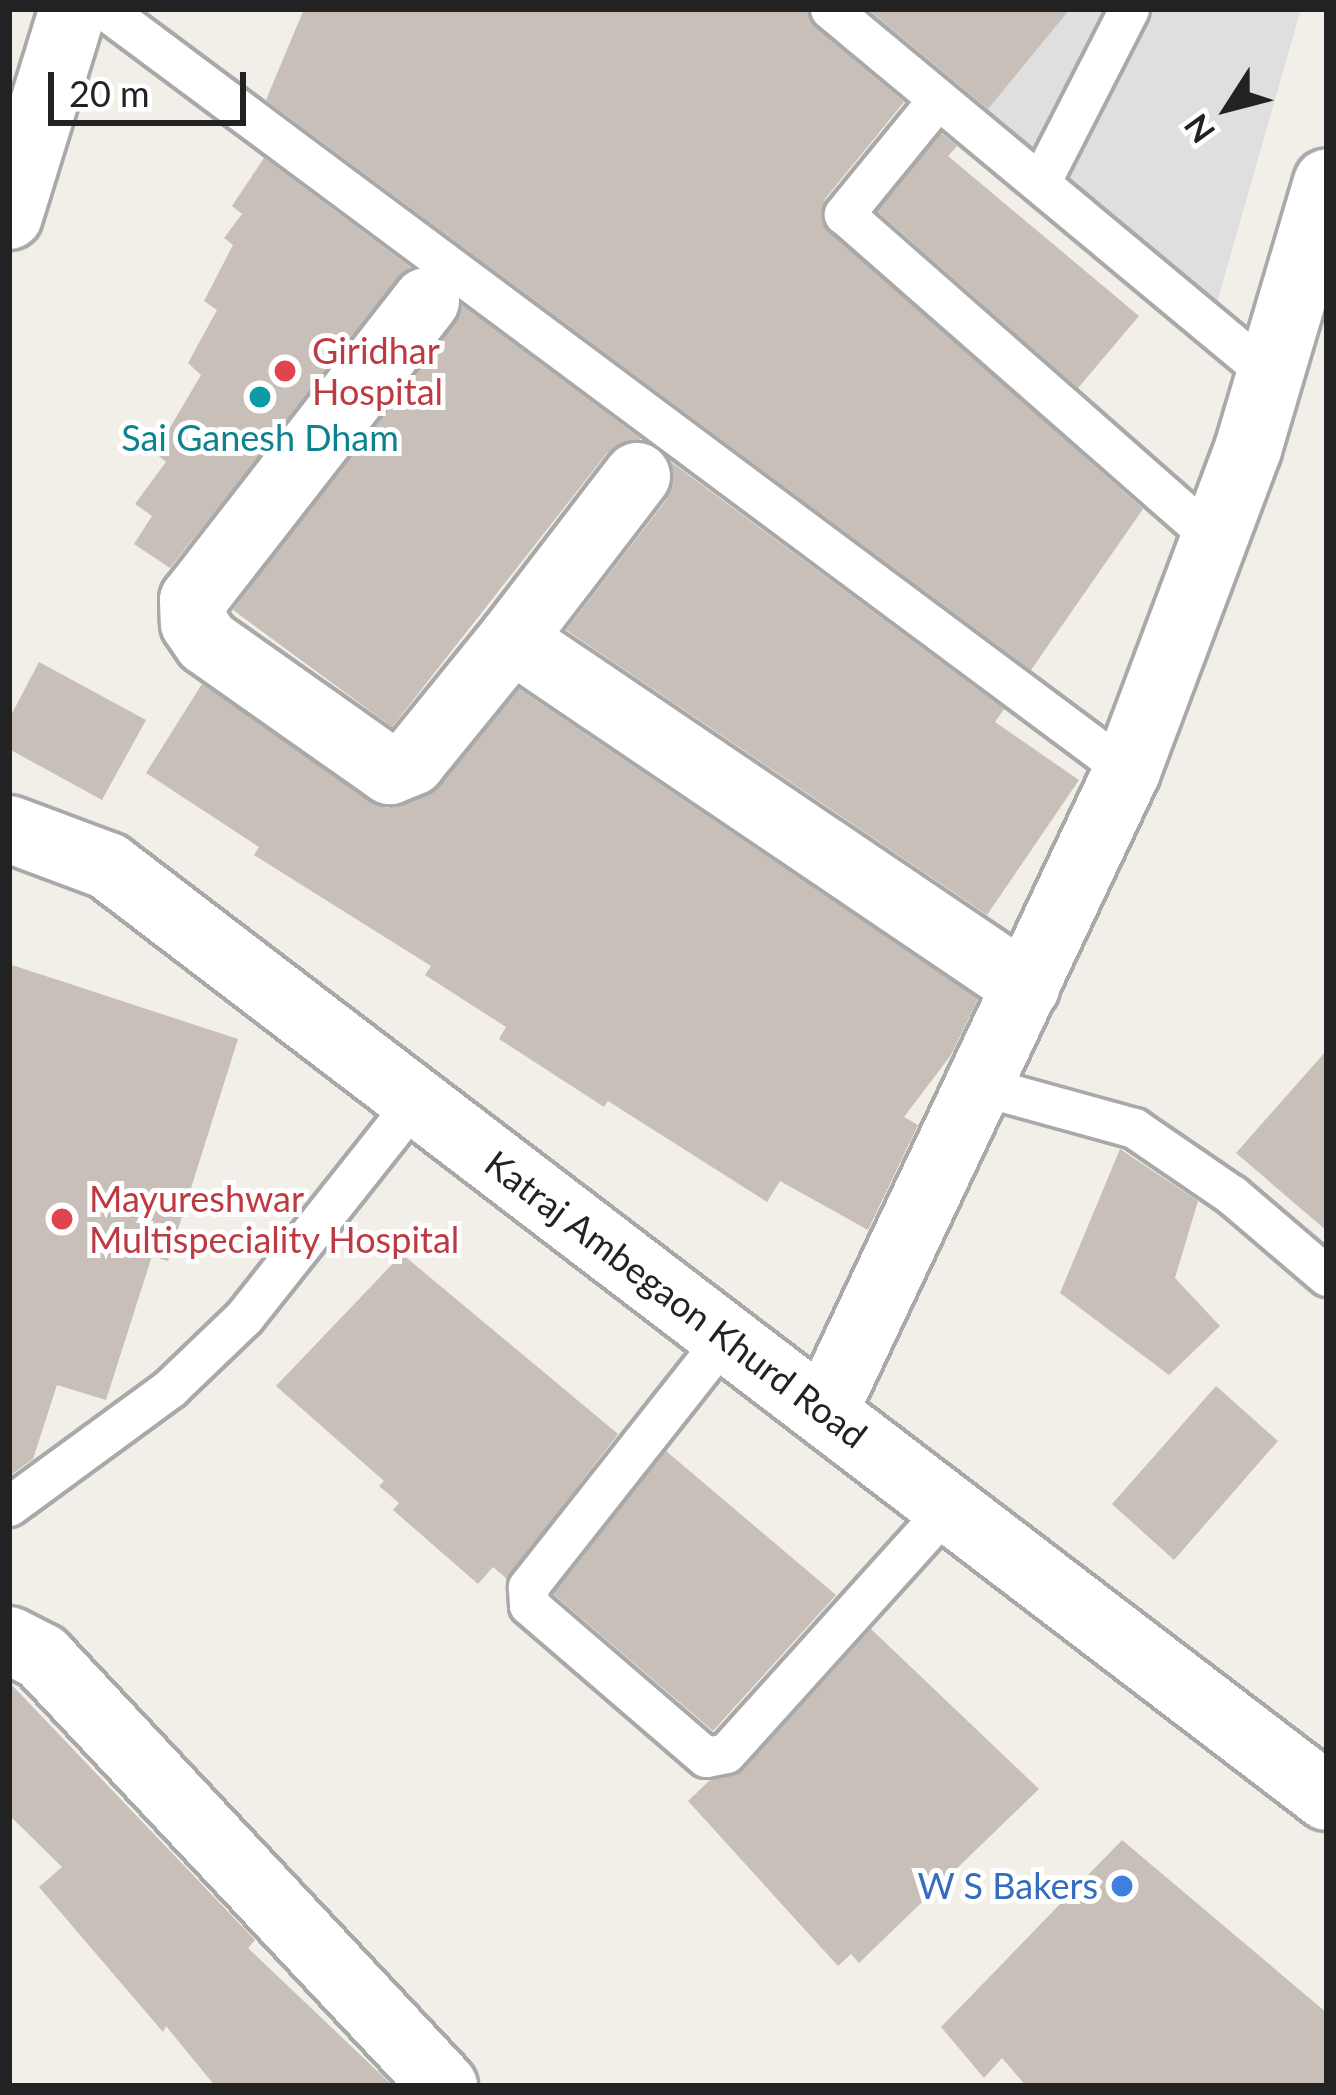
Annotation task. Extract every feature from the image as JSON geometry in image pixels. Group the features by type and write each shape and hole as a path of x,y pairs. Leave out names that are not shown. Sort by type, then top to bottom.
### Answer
{"street":[{"path":"9,216 73,9"},
{"path":"824,1412 1127,771 1314,255 1327,182"},
{"path":"427,301 193,600 194,623 207,642 390,771 412,762 637,476"},
{"path":"512,639 1026,987"},
{"name":"Katraj Ambegaon Khurd Road","path":"9,829 108,866 1327,1797"},
{"path":"9,1640 42,1657 443,2086"}],"lane":[{"path":"104,9 1127,771"},
{"path":"830,9 1270,375"},
{"path":"1040,183 1129,9"},
{"path":"938,99 844,214 1214,539"},
{"path":"978,1085 1134,1128 1232,1195 1327,1276"},
{"path":"9,1506 170,1388 244,1317 416,1100"},
{"path":"726,1336 528,1586 530,1605 706,1756 725,1753 947,1508"}],"shaded area":[{"path":"861,9 1301,9 1216,306"}],"building":[{"path":"304,9 807,9 815,27 904,102 825,199 822,223 1143,509 1031,670 266,100"},
{"path":"868,9 1070,9 988,109"},
{"path":"941,133 957,146 948,156 1139,316 1078,388 877,211"},
{"name":"Sai Ganesh Dham","path":"264,158 410,267 170,568 134,544 152,516 135,504 166,462 155,453 201,375 188,363 217,310 204,301 233,245 224,238 242,214 232,206"},
{"path":"463,306 641,439 607,453 392,727 233,610"},
{"path":"671,462 1004,709 995,722 1079,780 987,915 566,630 667,499"},
{"path":"39,662 146,720 102,800 9,749 9,719"},
{"path":"202,684 387,808 440,786 519,689 978,999 951,1055 904,1117 918,1125 868,1230 780,1181 767,1202 608,1101 604,1107 499,1039 506,1027 425,975 431,966 254,855 259,847 146,773"},
{"path":"9,964 238,1039 168,1261 152,1256 106,1400 57,1385 33,1459 9,1476"},
{"path":"1327,1050 1327,1231 1236,1153"},
{"path":"1120,1149 1198,1201 1175,1278 1220,1326 1169,1375 1060,1293"},
{"path":"402,1254 618,1434 507,1579 493,1567 478,1584 393,1510 399,1503 379,1486 384,1481 276,1386"},
{"path":"1216,1386 1278,1441 1174,1560 1112,1504"},
{"path":"666,1451 836,1595 713,1731 553,1594"},
{"path":"871,1629 1039,1789 859,1963 851,1954 838,1966 688,1801 709,1781 744,1769"},
{"path":"9,1682 255,1940 248,1948 393,2086 215,2086 166,2026 163,2032 39,1887 62,1867 9,1815"},
{"path":"1122,1840 1327,2013 1327,2086 1026,2086 1002,2058 984,2078 941,2027"}],"place":[{"name":"Giridhar Hospital","path":"285,371"},
{"name":"Sai Ganesh Dham","path":"260,397"},
{"name":"Mayureshwar Multispeciality Hospital","path":"62,1219"},
{"name":"W S Bakers","path":"1122,1886"}]}
